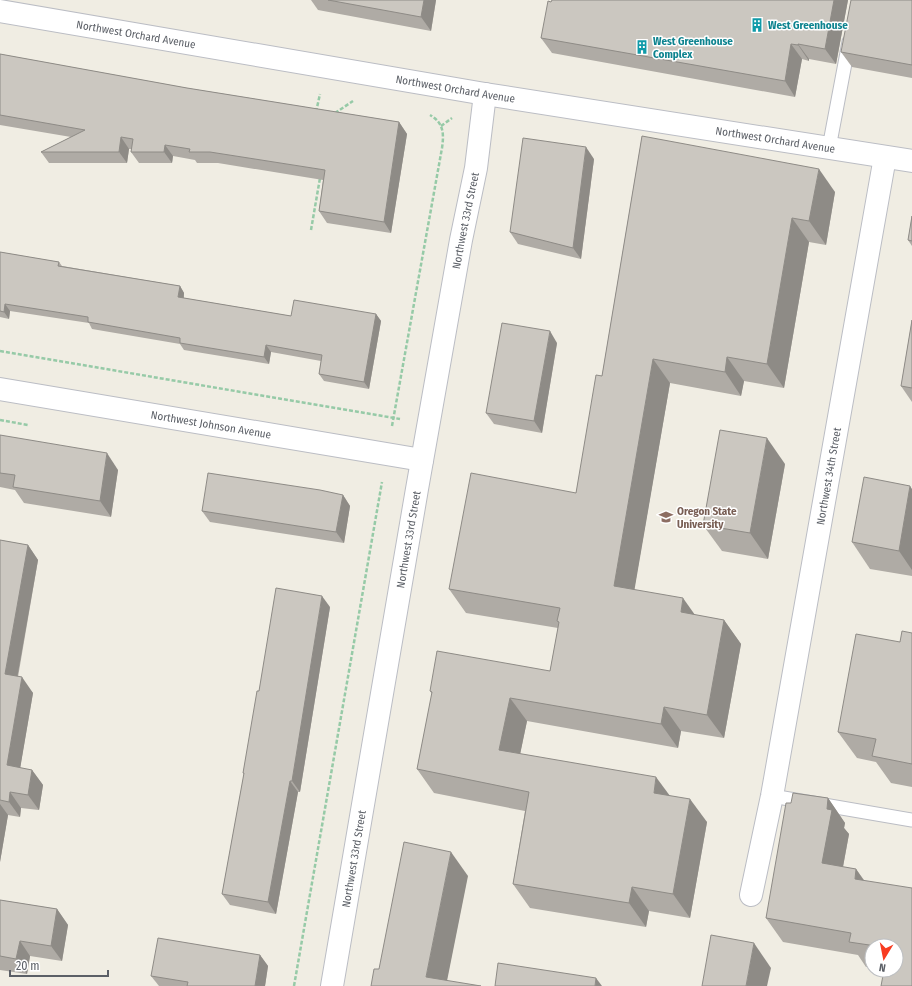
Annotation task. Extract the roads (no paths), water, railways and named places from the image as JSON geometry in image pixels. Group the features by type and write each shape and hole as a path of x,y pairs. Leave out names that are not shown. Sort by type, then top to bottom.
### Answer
{"street":[{"name":"Northwest Orchard Avenue","path":"0,11 485,94 912,161"},
{"name":"Northwest 33rd Street","path":"332,986 428,425 461,240 476,168 485,94"},
{"name":"Northwest 34th Street","path":"751,895 772,796 885,157"},
{"name":"Northwest Johnson Avenue","path":"0,389 422,460"}],"lane":[{"path":"829,148 850,31"},
{"path":"772,796 912,820"}],"place":[{"name":"West Greenhouse","path":"757,25"},
{"name":"West Greenhouse Complex","path":"642,47"},
{"name":"Oregon State University","path":"666,517"}]}
